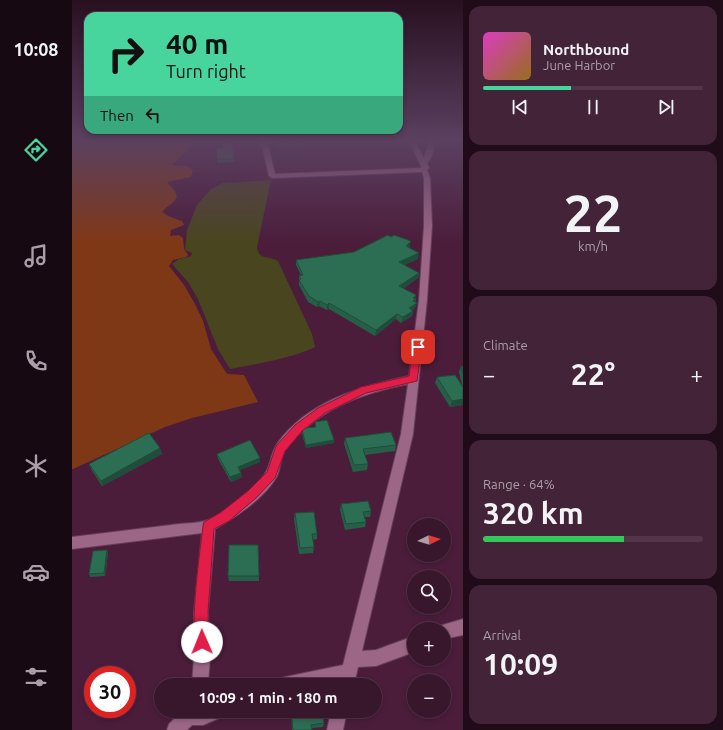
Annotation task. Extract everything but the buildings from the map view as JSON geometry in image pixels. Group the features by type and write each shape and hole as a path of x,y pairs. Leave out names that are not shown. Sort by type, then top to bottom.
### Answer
{"street":[{"path":"272,175 288,175"},
{"path":"349,672 407,434 423,300 428,226 426,175"},
{"path":"72,543 209,526 224,517 252,495 271,474 280,449 298,428 321,410 364,390 414,379"},
{"path":"200,678 202,657 201,612 209,526"},
{"path":"451,630 463,626"},
{"path":"319,678 349,672 376,658 407,647"},
{"path":"175,730 186,718"},
{"path":"335,730 338,718"}],"shaded area":[{"path":"72,175 192,175 191,177 167,182 175,191 177,197 162,212 182,221 184,225 171,230 170,236 179,235 183,238 184,249 188,255 186,257 173,260 169,266 184,285 195,304 203,321 211,349 227,374 244,375 258,402 192,418 165,427 72,469"},
{"path":"271,180 257,247 258,251 264,257 278,261 312,334 315,347 286,357 230,369 218,349 198,299 188,282 172,264 179,259 191,256 192,253 185,250 187,230 197,205 211,189 223,183"}],"route":[{"path":"202,642 201,612 209,526 224,517 252,495 271,474 280,449 298,428 321,410 364,390 414,379 418,347"}]}
